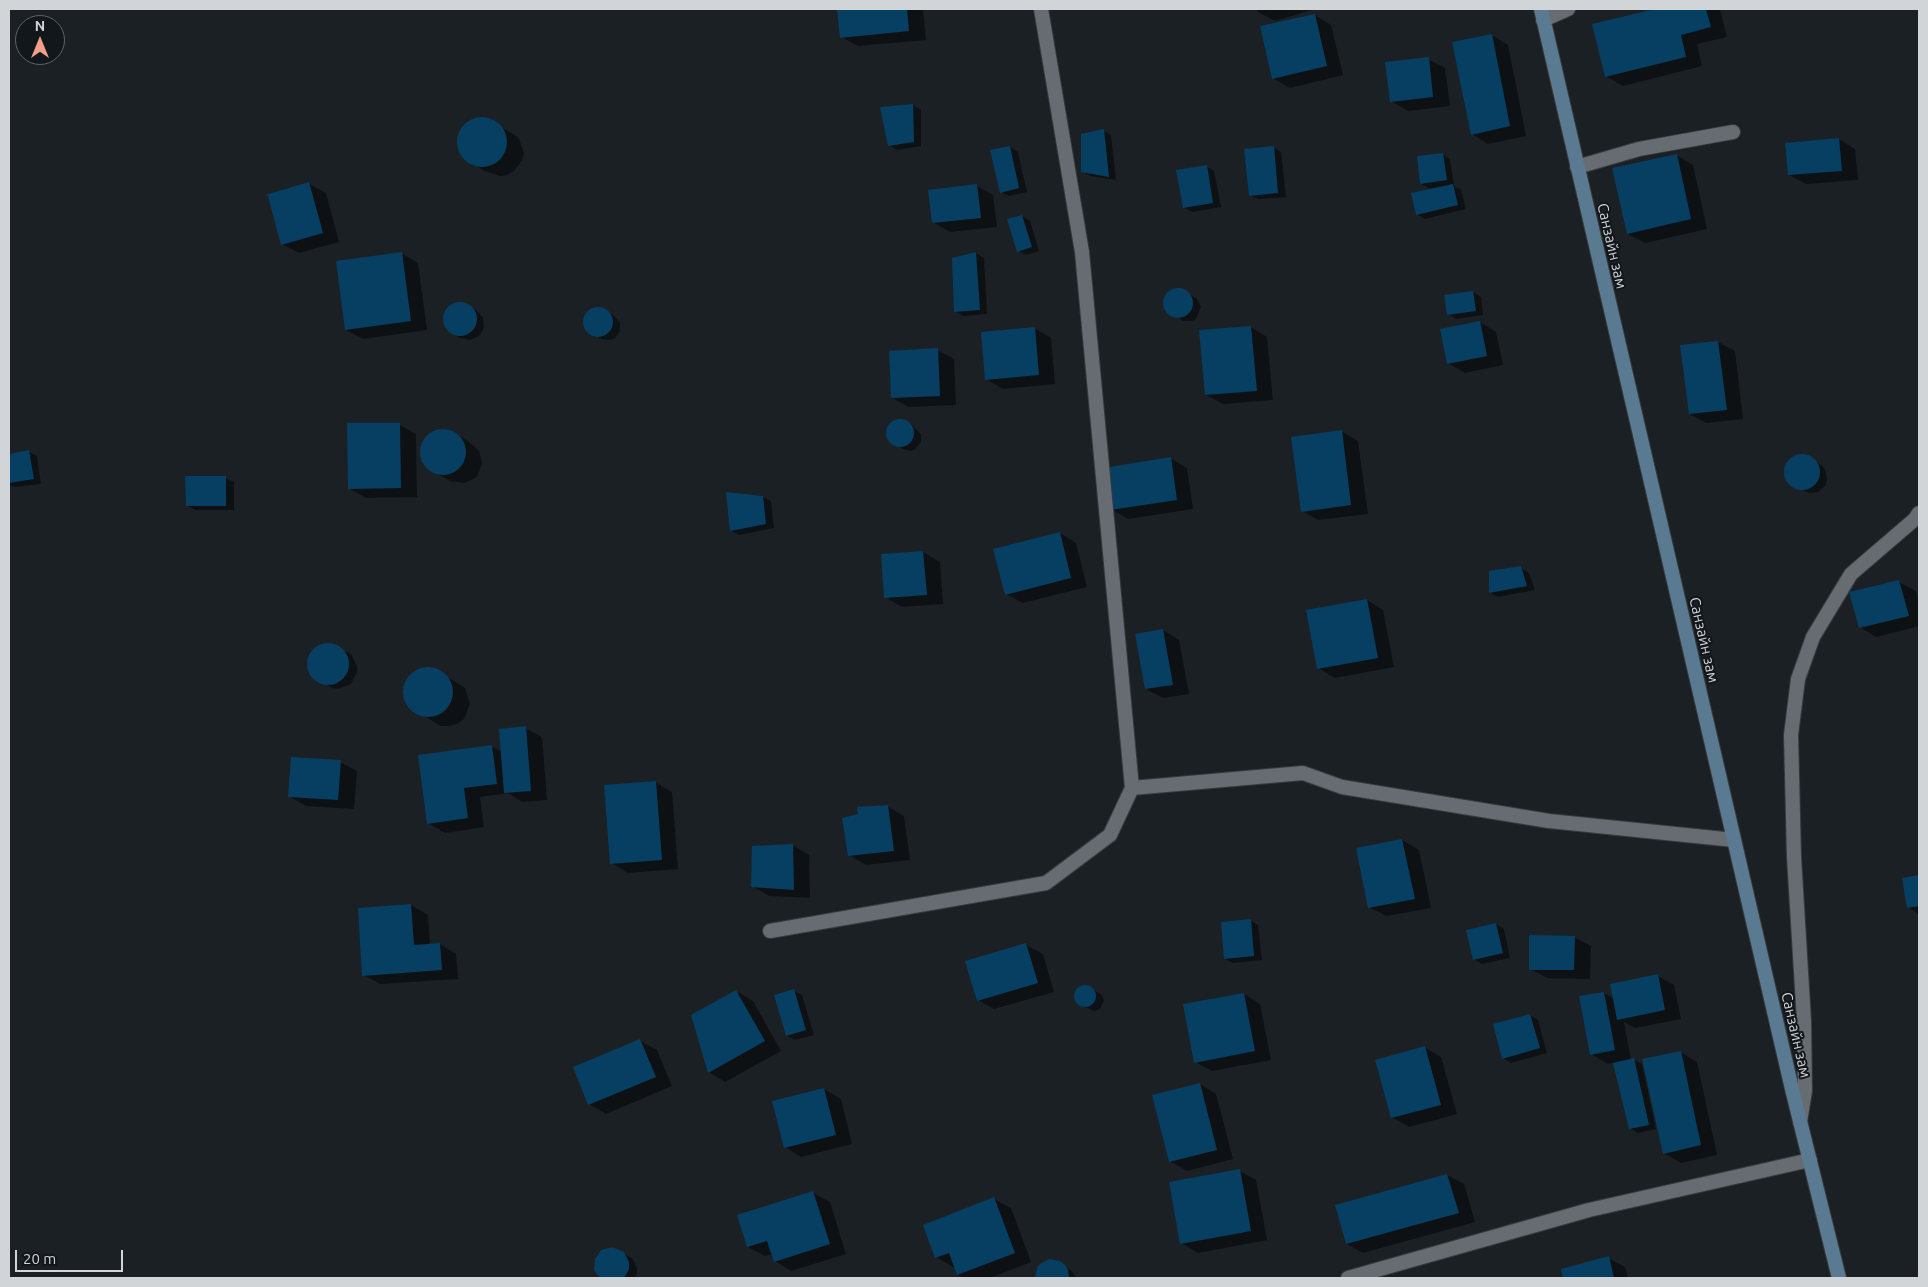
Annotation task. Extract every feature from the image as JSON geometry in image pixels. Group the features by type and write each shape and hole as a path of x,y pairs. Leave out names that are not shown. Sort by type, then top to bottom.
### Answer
{"main road":[{"name":"Санзайн зам","path":"1542,14 1800,1122 1839,1278"}],"street":[{"path":"770,931 1046,882 1110,835 1132,788 1082,252 1042,9"},
{"path":"1542,14 1568,9"},
{"path":"1577,167 1639,149 1733,132"},
{"path":"1800,1122 1805,1091 1804,1021 1794,858 1791,735 1798,679 1813,638 1850,574 1915,519 1919,512"},
{"path":"1132,788 1303,773 1342,787 1540,819 1734,840"},
{"path":"1348,1278 1589,1210 1810,1160"}],"building":[{"path":"837,9 907,9 909,31 840,38"},
{"path":"1655,9 1706,9 1711,27 1681,35 1686,57 1605,77 1592,24"},
{"path":"1315,14 1327,66 1272,79 1260,26"},
{"path":"1492,34 1510,126 1471,135 1452,42"},
{"path":"1429,57 1433,97 1390,102 1385,62"},
{"path":"913,104 914,142 888,146 880,107"},
{"path":"482,117 500,124 507,142 500,160 482,167 464,160 457,142 464,124"},
{"path":"1104,129 1109,177 1081,172 1081,134"},
{"path":"1839,138 1842,171 1788,175 1785,143"},
{"path":"1010,146 1019,188 1000,193 990,150"},
{"path":"1274,146 1278,193 1249,196 1244,149"},
{"path":"1443,153 1447,180 1420,184 1417,156"},
{"path":"1677,154 1691,219 1627,234 1612,168"},
{"path":"1207,165 1213,203 1183,208 1176,170"},
{"path":"309,182 323,233 281,245 268,196 265,195"},
{"path":"977,184 981,218 932,223 928,190"},
{"path":"1453,184 1458,205 1416,215 1411,193"},
{"path":"1022,215 1032,247 1017,252 1007,219"},
{"path":"402,252 411,321 345,330 336,261"},
{"path":"976,252 980,310 954,312 952,258"},
{"path":"1178,288 1188,293 1193,303 1188,313 1178,318 1168,313 1163,303 1168,293"},
{"path":"1473,291 1476,311 1447,315 1444,295"},
{"path":"460,302 467,303 472,307 476,312 476,326 472,331 467,335 460,336 453,335 448,331 444,326 443,319 444,312 448,307 453,303"},
{"path":"598,307 604,308 612,316 612,328 604,336 598,337 592,336 584,328 583,322 584,316 592,308"},
{"path":"1480,321 1487,356 1447,364 1440,329"},
{"path":"1251,326 1257,391 1205,395 1199,330"},
{"path":"1035,327 1039,375 985,380 981,332"},
{"path":"1718,341 1727,410 1689,414 1680,345"},
{"path":"938,348 940,396 891,398 889,351"},
{"path":"900,419 910,423 914,433 910,443 900,447 890,443 886,433 890,423"},
{"path":"347,423 400,423 401,488 348,489"},
{"path":"443,429 456,433 462,439 466,452 462,465 456,471 443,475 430,471 424,465 420,452 424,439 430,433"},
{"path":"1342,430 1351,505 1301,512 1291,437"},
{"path":"29,450 34,479 9,483 9,454"},
{"path":"1802,454 1814,460 1820,472 1814,484 1802,490 1790,484 1784,472 1790,460"},
{"path":"1171,457 1177,500 1110,510 1103,468"},
{"path":"185,476 226,476 226,506 186,506"},
{"path":"726,492 763,496 766,524 730,531"},
{"path":"1060,532 1071,578 1005,595 993,549"},
{"path":"923,551 927,595 884,598 881,554"},
{"path":"1521,566 1527,586 1489,593 1489,571"},
{"path":"1899,580 1909,616 1859,628 1849,592"},
{"path":"1367,599 1378,658 1317,669 1306,610"},
{"path":"1163,629 1173,685 1145,689 1135,634"},
{"path":"332,643 340,646 346,652 349,664 346,676 340,682 324,685 316,682 310,676 307,660 310,652 316,646"},
{"path":"423,667 433,667 446,674 453,687 453,697 446,710 433,717 423,717 414,713 407,706 403,697 403,687 407,678 414,671"},
{"path":"526,726 531,791 504,793 499,729"},
{"path":"492,745 497,784 464,788 468,818 427,824 418,755"},
{"path":"291,757 341,760 338,800 288,797"},
{"path":"656,781 662,860 610,864 604,785"},
{"path":"888,805 894,851 848,856 842,818 858,814 857,807"},
{"path":"1402,839 1415,899 1368,908 1356,848"},
{"path":"793,844 794,890 751,887 752,846"},
{"path":"1919,875 1919,906 1907,908 1902,878"},
{"path":"411,904 414,945 440,943 442,970 362,976 358,908"},
{"path":"1251,919 1254,956 1224,959 1221,922"},
{"path":"1496,923 1503,953 1473,960 1466,930"},
{"path":"1529,935 1575,936 1574,970 1529,970"},
{"path":"1026,943 1038,983 977,1001 965,961"},
{"path":"1658,974 1665,1010 1617,1020 1610,984"},
{"path":"1085,985 1093,988 1096,996 1093,1004 1085,1007 1077,1004 1074,996 1077,988"},
{"path":"794,989 806,1030 786,1036 774,995"},
{"path":"736,990 765,1041 708,1073 691,1015"},
{"path":"1604,992 1615,1050 1590,1055 1579,996"},
{"path":"1244,993 1255,1051 1194,1063 1183,1004"},
{"path":"1530,1014 1540,1048 1502,1059 1493,1024"},
{"path":"640,1039 656,1077 588,1105 573,1067"},
{"path":"1425,1046 1441,1105 1391,1118 1375,1060"},
{"path":"1681,1051 1701,1145 1663,1154 1642,1059"},
{"path":"1634,1058 1649,1125 1629,1129 1613,1063"},
{"path":"1200,1083 1217,1150 1169,1162 1152,1095"},
{"path":"824,1088 836,1135 784,1148 772,1101"},
{"path":"1240,1169 1251,1231 1180,1244 1169,1182"},
{"path":"1447,1174 1459,1213 1346,1244 1335,1205"},
{"path":"813,1191 830,1244 774,1262 767,1241 747,1247 737,1215"},
{"path":"994,1197 1015,1253 957,1275 949,1253 935,1258 923,1225"},
{"path":"612,1247 624,1252 629,1262 629,1269 624,1278 600,1278 594,1270 595,1259 601,1250"},
{"path":"1609,1256 1614,1278 1563,1278 1561,1269"},
{"path":"1049,1259 1060,1261 1065,1265 1069,1278 1035,1278 1037,1268"}]}
